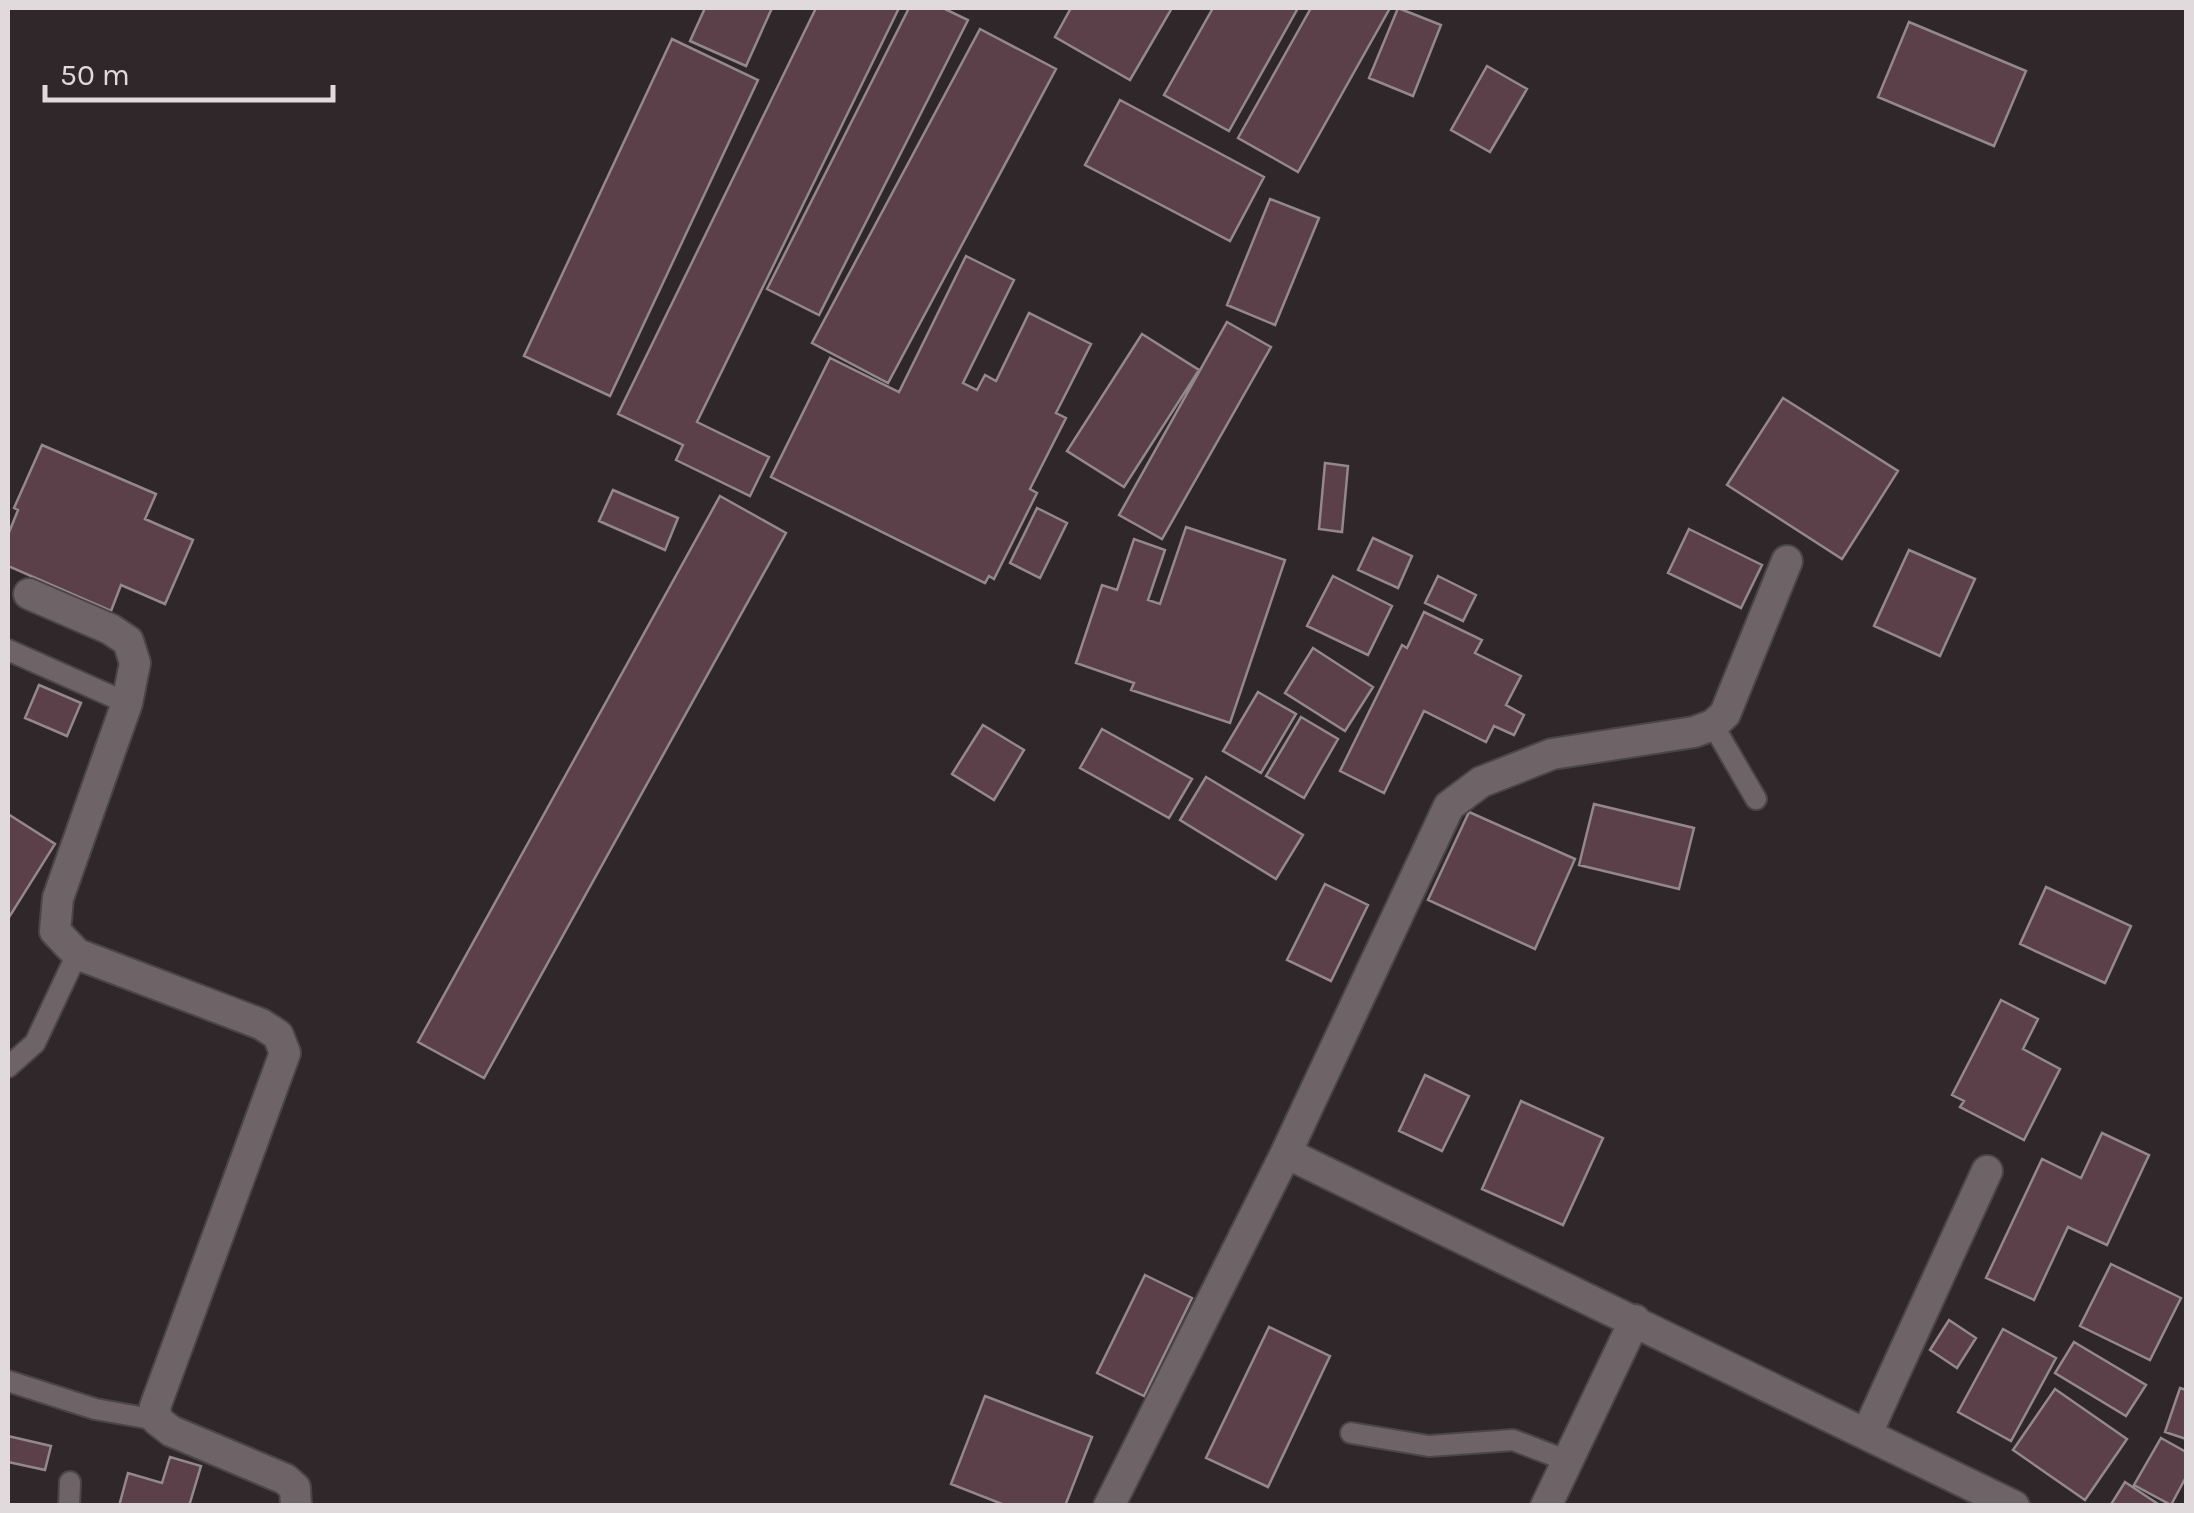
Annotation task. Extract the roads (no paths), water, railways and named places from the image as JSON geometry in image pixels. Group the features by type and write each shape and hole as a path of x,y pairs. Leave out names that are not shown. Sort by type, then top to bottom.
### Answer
{"street":[{"path":"1110,1506 1286,1153 1450,806 1481,782 1552,754 1713,726 1725,714 1787,561"},
{"path":"29,594 110,629 128,641 135,664 128,703 58,898 55,931 77,954 262,1024 278,1035 285,1053 155,1406 157,1420 171,1431 285,1479 295,1488 296,1506"},
{"path":"1286,1153 2014,1506"},
{"path":"1867,1433 1987,1171"},
{"path":"1546,1506 1634,1320"}],"lane":[{"path":"8,650 128,703"},
{"path":"1713,726 1756,800"},
{"path":"8,1068 35,1043 77,954"},
{"path":"8,1381 96,1409 157,1420"},
{"path":"1350,1432 1429,1446 1513,1440 1568,1461"},
{"path":"70,1482 70,1506"}]}
